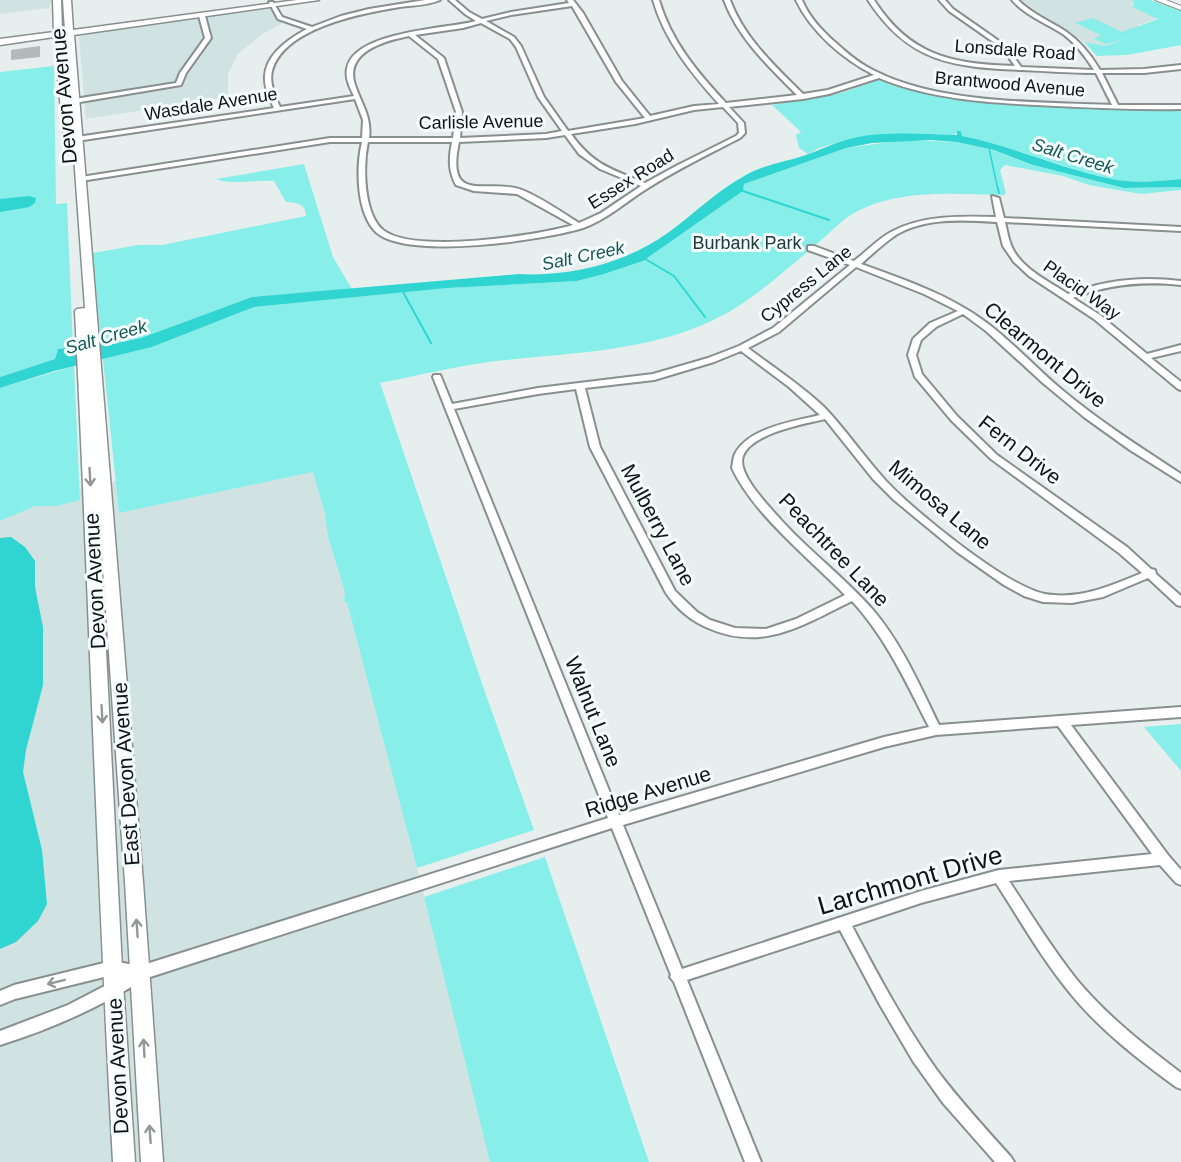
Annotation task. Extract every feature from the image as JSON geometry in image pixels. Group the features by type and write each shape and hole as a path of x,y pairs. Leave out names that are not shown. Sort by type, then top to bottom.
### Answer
{"main road":[{"name":"Devon Avenue","path":"57,0 58,32 70,102"},
{"name":"Devon Avenue","path":"67,0 70,102 87,334"},
{"path":"0,37 202,16 292,0"},
{"path":"69,31 315,0"},
{"path":"0,42 58,32"},
{"name":"Devon Avenue","path":"73,140 81,179 113,992 123,1162"},
{"name":"East Devon Avenue","path":"89,376 140,973 152,1162"}],"street":[{"path":"277,108 268,81 269,69 275,57 286,46 312,29 367,11 437,0"},
{"path":"452,0 512,38 519,47 541,97 581,153 602,168 646,186"},
{"name":"Essex Road","path":"366,138 361,179 366,206 374,224 380,231 397,241 422,244 537,236 580,226 610,212 682,164 738,137 743,128 695,73 666,30 658,13 656,0"},
{"path":"727,0 736,20 765,58 803,96"},
{"name":"Brantwood Avenue","path":"799,0 809,18 838,50 858,66 878,76 926,91 966,99 1116,107 1181,106"},
{"name":"Lonsdale Road","path":"871,0 909,42 926,53 960,63 1099,72 1147,71 1181,67"},
{"path":"942,0 951,10 1004,47 1019,68"},
{"path":"1015,0 1072,39 1085,51 1099,72 1116,107"},
{"path":"1159,0 1181,8"},
{"path":"366,138 366,120 349,73 354,58 376,43 572,2 618,82 649,119"},
{"path":"272,4 280,18 312,29"},
{"path":"70,102 179,84 185,70 208,38 202,16"},
{"path":"411,34 441,58 459,112 460,122 453,168 459,183 472,189 511,189 520,192 580,226"},
{"name":"Carlisle Avenue","path":"81,179 294,145 366,138 516,139 566,133 649,119 694,108 803,96 842,89 878,76"},
{"name":"Wasdale Avenue","path":"73,140 277,108 358,98"},
{"name":"Placid Way","path":"995,198 1007,246 1017,260 1032,274 1097,317 1181,387"},
{"name":"Cypress Lane","path":"449,407 526,393 678,371 742,348 789,321 892,234 913,225 952,218 1181,229"},
{"name":"Clearmont Drive","path":"811,248 907,283 964,311 990,328 1056,390 1085,413 1181,479"},
{"path":"1067,297 1104,283 1118,281 1148,280 1181,283"},
{"name":"Fern Drive","path":"964,311 933,325 917,339 912,356 918,375 954,418 994,457 1123,550 1181,602"},
{"name":"Mimosa Lane","path":"742,348 796,387 826,416 887,488 922,518 1016,589 1040,598 1068,601 1084,599 1151,573"},
{"path":"1145,357 1181,348"},
{"name":"Walnut Lane","path":"437,377 753,1162"},
{"name":"Mulberry Lane","path":"580,387 595,447 611,481 671,593 681,607 696,619 721,629 742,633 763,633 781,630 852,596"},
{"name":"Peachtree Lane","path":"826,416 753,439 743,446 736,462 739,474 772,518 869,613 891,643 936,730"},
{"name":"Ridge Avenue","path":"140,973 616,821 884,742 936,730 1181,712"},
{"path":"1061,721 1163,859 1181,879"},
{"name":"Larchmont Drive","path":"677,977 921,897 999,876 1163,859"},
{"path":"999,876 1052,957 1084,999 1130,1044 1181,1082"},
{"path":"843,923 893,1016 930,1072 968,1121 1006,1162"},
{"path":"0,998 14,992 112,968 140,973"},
{"path":"0,1038 26,1030 113,992 140,973"}],"shaded area":[{"path":"0,0 52,0 49,8 0,14"},
{"path":"1021,0 1132,0 1133,8 1158,18 1138,25 1152,32 1105,46 1084,42"},
{"path":"273,8 286,21 261,35 238,54 228,74 228,97 86,119 79,37 90,33"},
{"path":"957,131 961,131 962,136 1093,175 1146,182 1181,179 1181,187 1124,188 1033,165 994,150 957,142 931,140 872,143 846,148 744,184 743,191 643,261 604,274 577,281 448,288 254,307 152,347 54,371 0,388 0,377 55,359 58,349 110,342 112,344 141,338 252,297 519,274 558,273 597,266 652,243 726,188 761,168 862,136 957,135"},
{"path":"29,196 36,198 35,203 29,207 0,212 0,199"},
{"path":"313,472 325,514 328,537 345,591 344,601 347,603 417,868 490,1162 0,1162 0,521 36,506 57,506 79,500 80,489 116,481 119,513"},
{"path":"11,537 25,547 35,561 35,587 43,627 43,685 26,750 23,772 42,850 47,904 38,921 16,942 0,949 0,538"}],"green space":[{"path":"1132,0 1150,0 1181,11 1181,45 1127,55 1097,56 1084,42 1105,46 1128,38 1106,44 1094,39 1101,35 1075,23 1093,18 1122,32 1158,19 1132,7 1134,6"},
{"path":"54,66 56,204 67,203 73,347 58,349 55,359 0,377 0,72"},
{"path":"879,80 923,93 988,103 1118,110 1181,110 1181,179 1121,181 962,136 962,131 953,135 918,134 849,139 819,148 808,154 799,148 796,135 801,132 772,105 841,93"},
{"name":"Burbank Park","path":"906,140 957,142 994,150 1033,165 1124,188 1181,187 1181,190 1141,194 1089,185 1063,176 1005,165 1000,170 1006,193 1004,195 908,196 871,205 854,213 739,306 684,332 658,340 605,350 482,363 380,383 534,830 417,868 347,603 344,601 345,592 328,537 325,514 313,472 119,513 103,359 152,347 254,307 448,288 577,281 604,274 643,261 743,191 744,184 846,148"},
{"path":"304,164 333,257 352,289 252,297 141,338 112,344 101,342 93,253 138,245 162,245 306,216 300,204 286,202 274,181 235,182 216,179"},
{"path":"74,366 80,500 57,506 36,506 0,521 0,388"},
{"path":"1181,724 1181,771 1144,727"},
{"path":"545,857 649,1162 490,1162 424,897"}],"building":[{"path":"40,46 40,57 11,60 11,50"}],"waterway":[{"path":"989,148 998,190"},
{"path":"998,188 999,193"},
{"path":"740,190 829,220"},
{"path":"642,257 674,276 705,317"},
{"path":"403,292 431,343"}],"water label":[{"name":"Salt Creek","path":"1073,156"},
{"name":"Salt Creek","path":"583,256"},
{"name":"Salt Creek","path":"106,337"}]}
